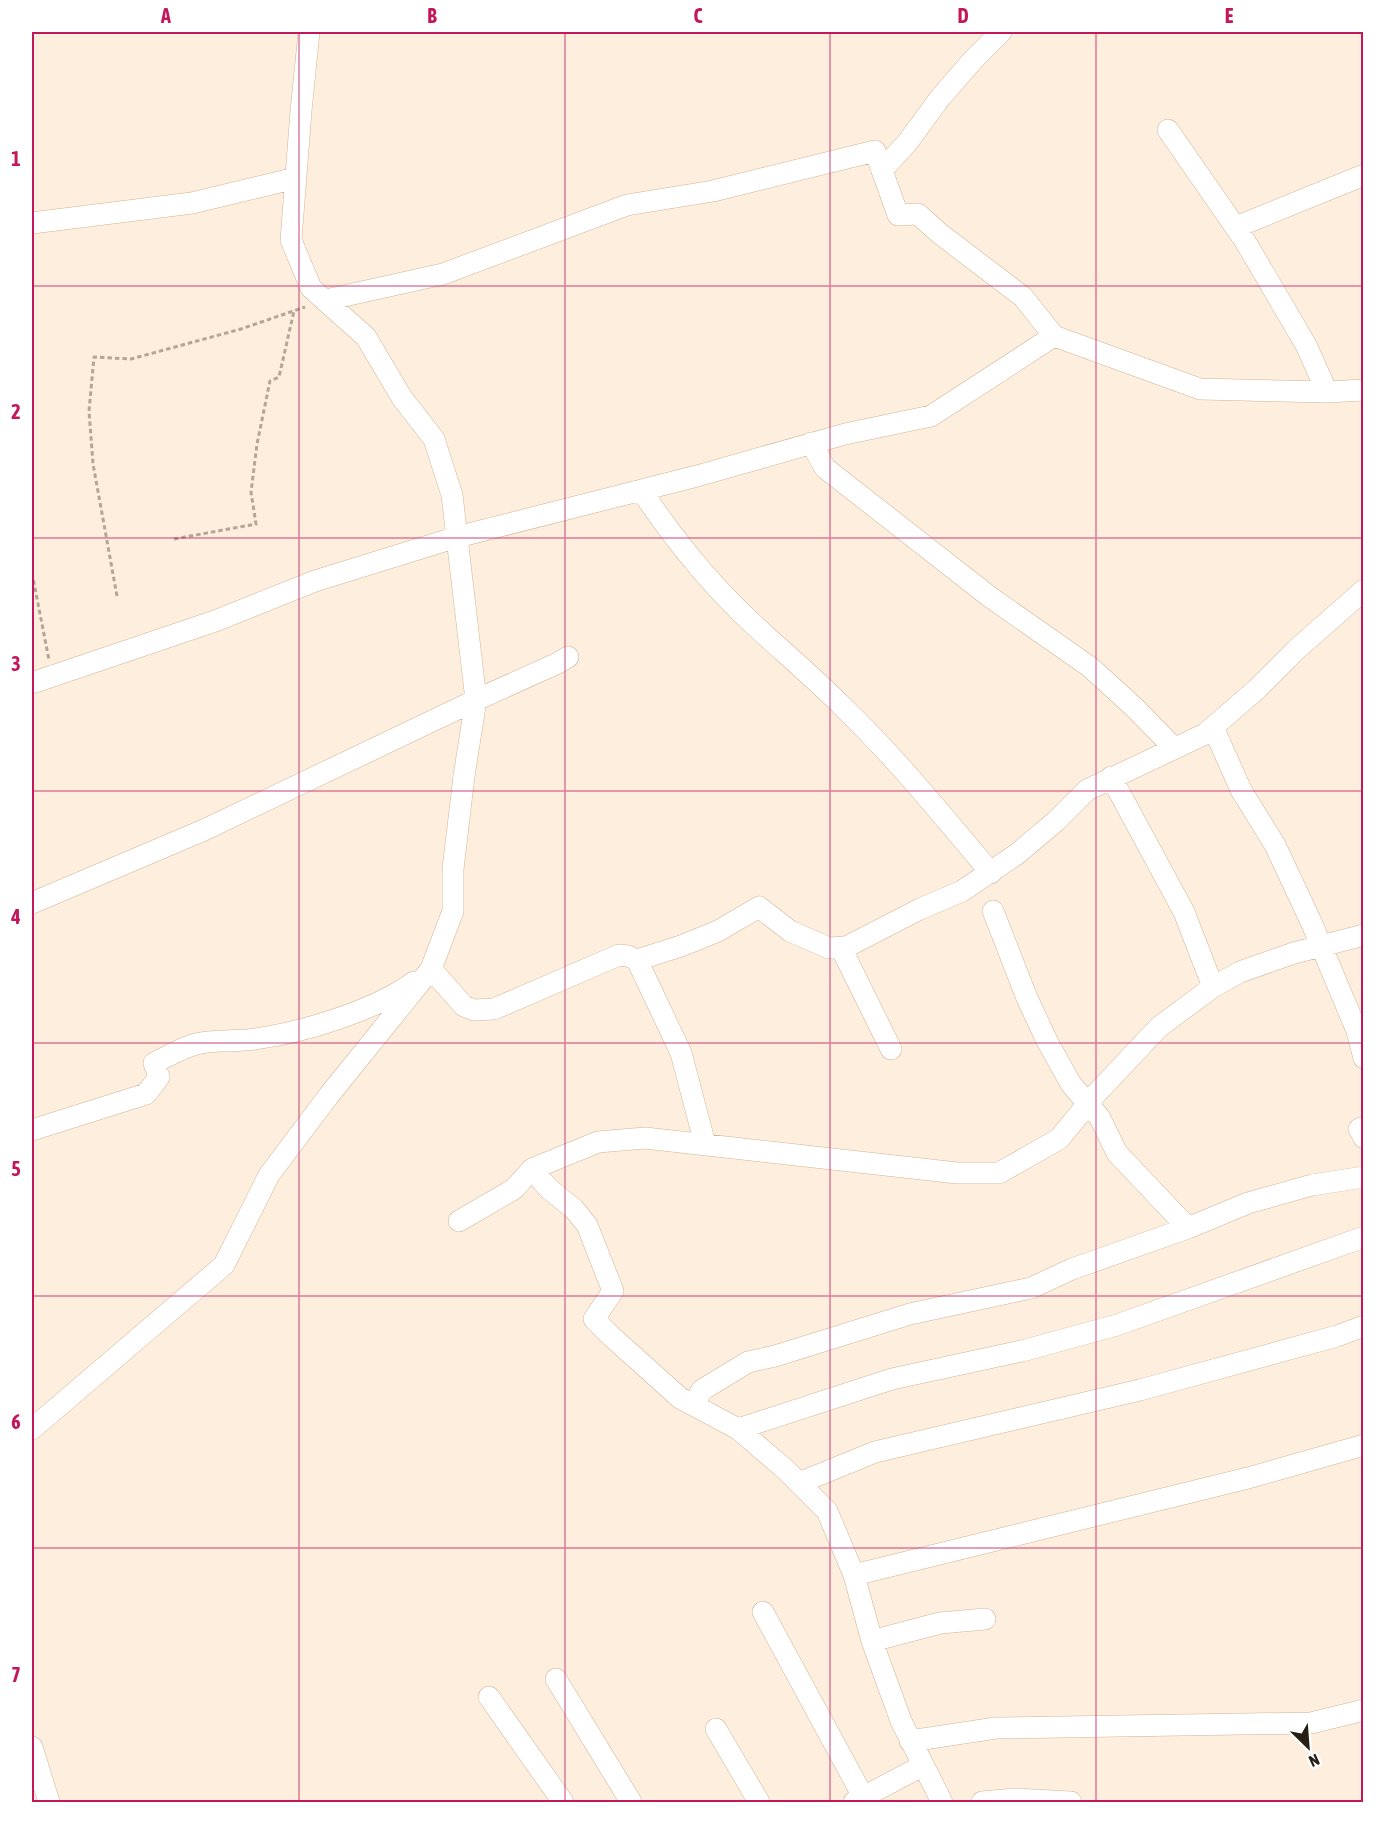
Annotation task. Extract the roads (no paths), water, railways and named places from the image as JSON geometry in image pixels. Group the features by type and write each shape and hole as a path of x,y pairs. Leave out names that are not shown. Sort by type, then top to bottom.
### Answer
{"street":[{"path":"32,1429 224,1265 269,1175 330,1094 431,969 453,911 453,869 476,700 452,495 435,439 402,398 366,337 311,288 291,240 309,32"},
{"path":"882,170 907,144 940,98 1001,32"},
{"path":"1168,130 1236,227 1306,345 1327,392"},
{"path":"326,300 443,274 627,205 713,191 875,151 898,214 918,214 939,233 1023,297 1054,336 1200,389 1327,392 1364,390"},
{"path":"1236,227 1364,176"},
{"path":"32,223 192,203 296,178"},
{"path":"32,683 215,621 315,581 457,537 845,434 931,416 1054,336"},
{"path":"811,443 825,468 990,597 1090,667 1174,748"},
{"path":"641,490 677,541 708,578 751,622 812,676 900,765 991,873"},
{"path":"637,960 718,931 759,907 790,931 829,948 842,948 962,891 991,873 1056,821 1087,790 1205,734 1364,590"},
{"path":"32,903 204,830 568,657"},
{"path":"1213,727 1241,790 1275,845 1312,924 1357,1031 1364,1058"},
{"path":"1111,777 1184,912 1214,987"},
{"path":"993,911 1015,969 1047,1041 1071,1084 1100,1118 1117,1153 1188,1228"},
{"path":"459,1221 514,1189 532,1169 598,1142 645,1138 957,1173 999,1173 1059,1139 1095,1095 1159,1028 1214,987 1240,972 1320,946 1364,935"},
{"path":"842,948 891,1049"},
{"path":"431,969 464,1006 474,1010 494,1009 619,956 628,956 637,960 681,1053 705,1144"},
{"path":"32,1130 146,1094 159,1077 153,1063 196,1044 256,1039 311,1028 401,991 431,969"},
{"path":"1364,1127 1359,1130 1364,1138"},
{"path":"532,1169 548,1188 574,1209 587,1225 613,1291 594,1318 680,1398 738,1429 827,1511 854,1575 872,1641 900,1721 942,1803"},
{"path":"693,1405 702,1390 748,1362 775,1356 910,1314 1030,1288 1071,1269 1188,1228 1248,1203 1312,1185 1364,1177"},
{"path":"738,1429 892,1379 1023,1351 1118,1325 1364,1237"},
{"path":"799,1484 875,1452 1140,1390 1337,1336 1364,1326"},
{"path":"854,1575 1248,1478 1364,1445"},
{"path":"763,1612 861,1801 922,1766"},
{"path":"872,1641 940,1623 985,1619"},
{"path":"556,1679 631,1803"},
{"path":"489,1697 562,1803"},
{"path":"910,1741 996,1728 1311,1723 1364,1710"},
{"path":"716,1729 759,1803"},
{"path":"32,1747 49,1803"},
{"path":"982,1803 1015,1798 1071,1803"}]}
